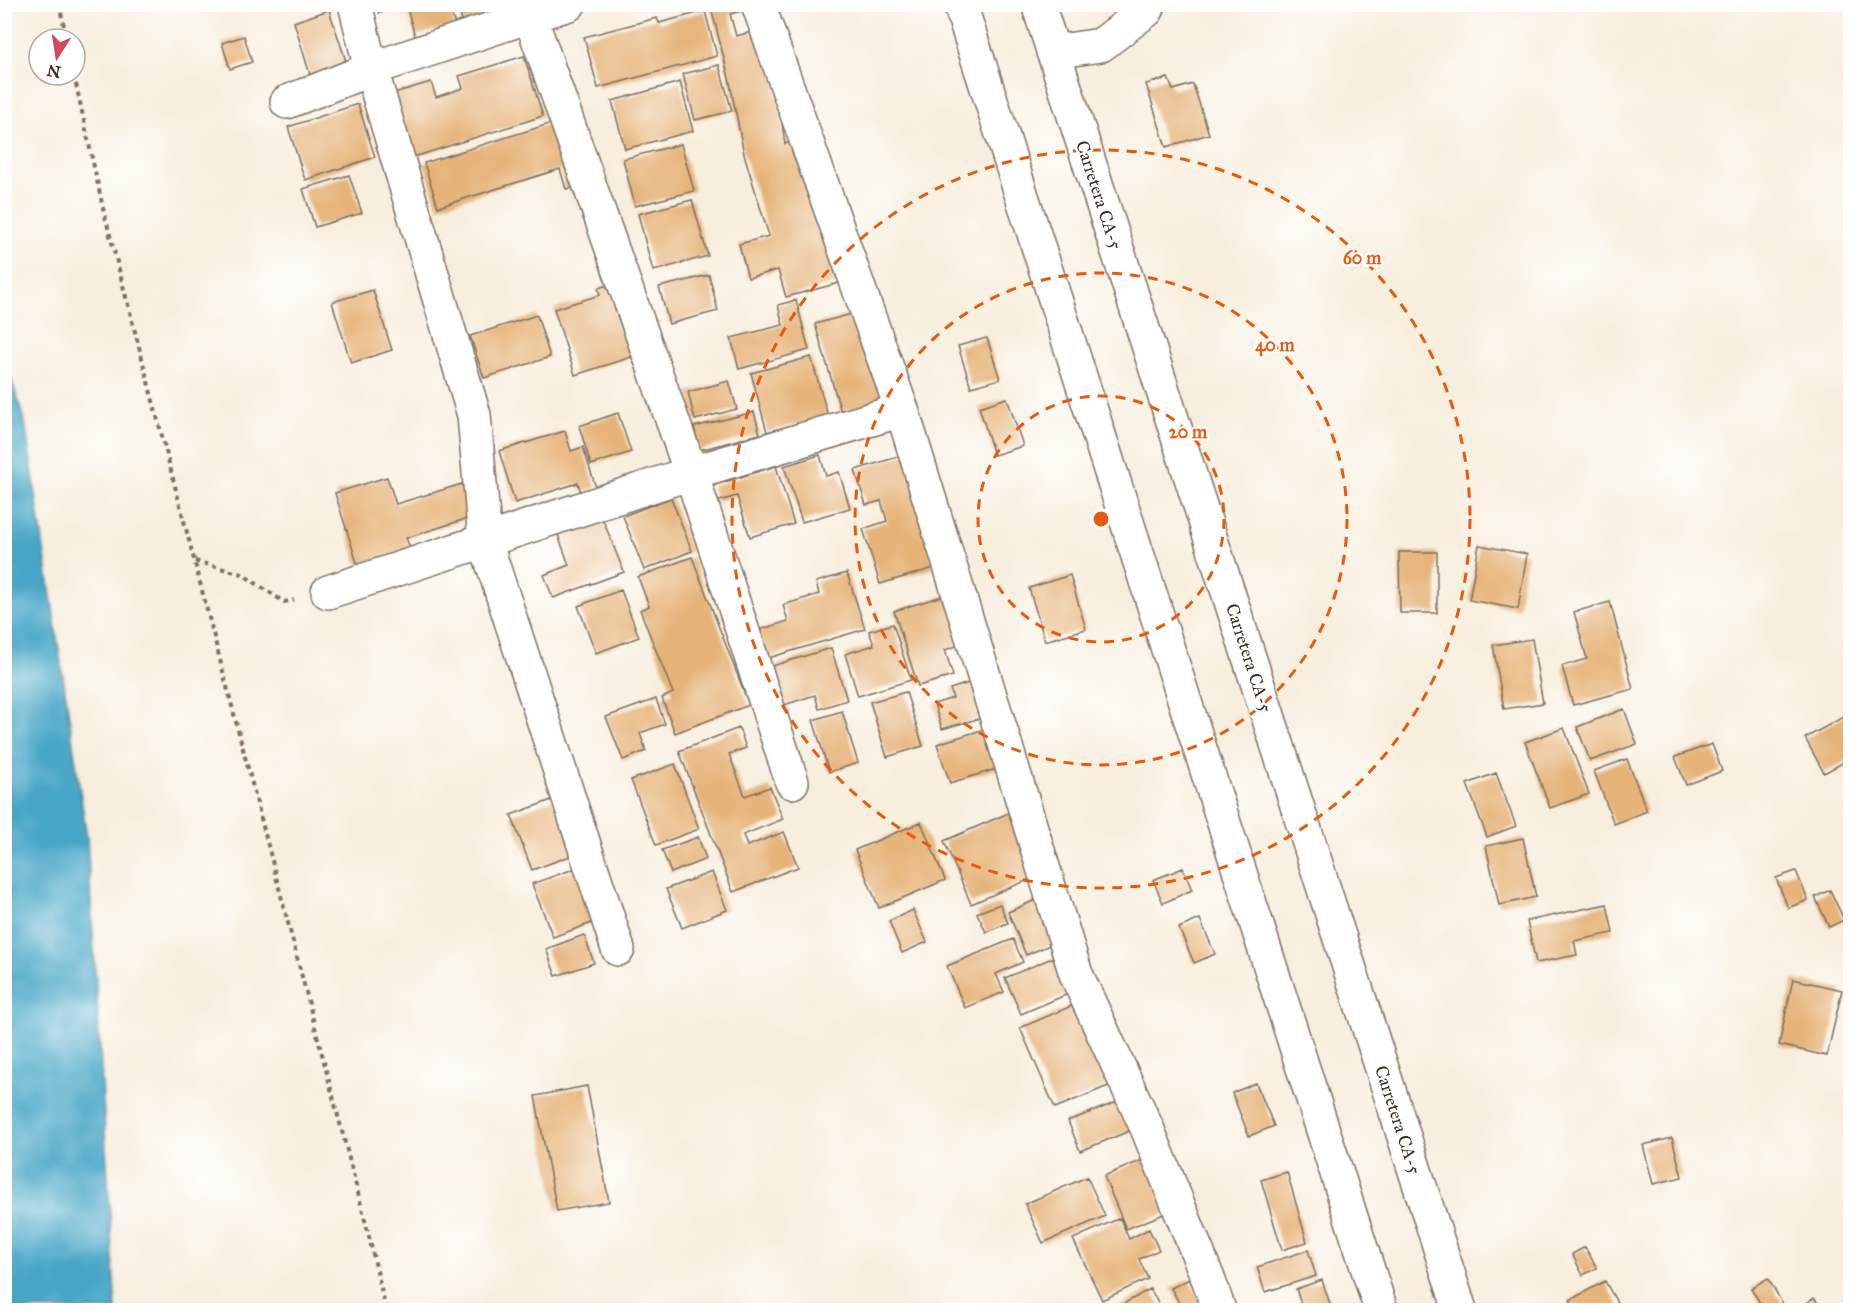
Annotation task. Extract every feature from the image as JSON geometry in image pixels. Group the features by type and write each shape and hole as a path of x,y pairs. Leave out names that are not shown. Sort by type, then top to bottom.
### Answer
{"main road":[{"path":"355,4 371,69 474,415 485,541 618,949"},
{"path":"287,102 528,10 569,4"},
{"path":"758,4 902,410 1077,974 1147,1128 1219,1311"},
{"path":"960,4 1381,1311"},
{"name":"Carretera CA-5","path":"1038,4 1460,1311"},
{"path":"1053,52 1101,45 1146,10 1149,4"},
{"path":"528,10 691,473 792,782"},
{"path":"328,592 691,473 902,410"}],"path":[{"path":"59,4 64,27"},
{"path":"77,87 103,208 386,1311"},
{"path":"194,561 242,574 284,602 328,592"}],"water":[{"path":"4,357 25,421 87,837 116,1310 5,1310"}],"building":[{"path":"377,4 449,5 455,25 415,36 406,5 379,13"},
{"path":"458,4 517,4 463,26"},
{"path":"710,4 748,4 749,9 730,14 736,36 755,31 774,67 785,144 799,139 847,281 786,297 778,270 748,278 739,244 769,236 744,154 729,78"},
{"path":"329,10 348,67 311,78 294,22"},
{"path":"705,11 717,56 598,88 584,37 657,18 659,23"},
{"path":"244,36 252,62 230,69 222,43"},
{"path":"524,56 543,116 414,157 394,93 431,82 436,97 463,88 459,76"},
{"path":"719,65 732,111 695,120 683,74"},
{"path":"1168,78 1173,90 1193,84 1209,134 1166,147 1146,84"},
{"path":"680,82 693,131 625,149 612,101"},
{"path":"358,104 375,157 305,180 288,127"},
{"path":"562,120 583,185 566,189 560,169 438,207 424,163"},
{"path":"681,144 694,191 635,206 623,159"},
{"path":"349,175 362,213 315,227 303,189"},
{"path":"692,200 708,256 653,271 638,214"},
{"path":"709,275 718,311 669,324 659,287"},
{"path":"618,282 641,354 575,375 554,309 600,295 598,288"},
{"path":"373,290 392,350 351,363 332,302"},
{"path":"796,300 809,350 739,369 731,338 783,325 778,305"},
{"path":"866,310 892,397 841,412 815,324"},
{"path":"537,315 550,357 484,378 470,336"},
{"path":"987,338 1000,379 971,387 958,346"},
{"path":"811,357 828,416 767,432 751,373"},
{"path":"729,381 737,409 695,420 688,392"},
{"path":"1007,398 1023,446 994,455 979,407"},
{"path":"754,412 760,434 700,450 694,427"},
{"path":"618,413 631,452 591,465 579,426"},
{"path":"565,431 571,451 583,447 596,488 581,492 578,483 515,503 499,451"},
{"path":"907,454 934,568 880,584 863,529 887,521 881,501 866,505 855,470"},
{"path":"820,455 826,476 839,472 850,508 802,522 784,466"},
{"path":"776,466 794,524 750,537 737,496 716,502 712,486"},
{"path":"387,477 396,504 462,484 472,517 406,538 411,550 358,566 335,493"},
{"path":"671,498 692,551 644,570 623,516"},
{"path":"601,515 624,572 553,598 544,575 569,565 557,532"},
{"path":"1479,545 1527,554 1518,609 1469,600"},
{"path":"1399,552 1437,552 1437,613 1400,613"},
{"path":"692,557 749,705 675,733 662,698 673,693 640,610 649,606 638,577"},
{"path":"847,573 865,629 765,659 756,631 788,621 783,605 819,594 816,582"},
{"path":"1070,575 1086,629 1045,641 1029,588"},
{"path":"621,590 639,637 596,653 578,606"},
{"path":"952,593 968,642 945,650 953,676 918,686 894,611"},
{"path":"1610,602 1633,689 1573,705 1562,666 1587,659 1574,612"},
{"path":"893,624 911,680 858,696 845,654 874,645 869,631"},
{"path":"1532,639 1543,703 1504,709 1493,645"},
{"path":"831,648 847,700 819,709 815,695 784,705 772,666"},
{"path":"984,678 995,714 942,729 934,704 953,698 950,689"},
{"path":"906,692 923,746 887,757 870,702"},
{"path":"656,699 665,724 640,733 646,751 623,760 606,717"},
{"path":"1624,709 1637,744 1590,761 1577,727"},
{"path":"842,711 858,763 829,772 813,720"},
{"path":"1845,716 1850,725 1850,759 1824,773 1805,738"},
{"path":"739,728 746,748 729,754 745,796 770,787 783,819 743,835 747,846 784,832 798,867 733,892 679,751"},
{"path":"988,728 1000,768 950,783 937,744"},
{"path":"1564,728 1589,794 1550,808 1525,742"},
{"path":"1712,744 1722,771 1686,785 1675,757"},
{"path":"1627,759 1647,811 1614,824 1594,771"},
{"path":"675,764 699,829 656,845 631,780"},
{"path":"1496,773 1516,826 1487,837 1467,784"},
{"path":"557,798 578,853 532,870 511,815"},
{"path":"1013,811 1040,875 971,904 944,841"},
{"path":"921,822 945,880 879,908 855,850"},
{"path":"698,837 706,859 671,873 662,850"},
{"path":"1523,838 1536,897 1499,905 1486,846"},
{"path":"579,867 600,920 553,937 532,884"},
{"path":"1183,868 1192,890 1163,903 1153,880"},
{"path":"1796,871 1808,900 1788,908 1776,878"},
{"path":"712,872 727,910 682,928 666,889"},
{"path":"1830,890 1844,920 1829,927 1815,897"},
{"path":"1045,896 1064,939 1026,955 1008,912"},
{"path":"1000,904 1008,923 986,932 977,913"},
{"path":"1607,904 1613,933 1574,941 1577,955 1536,963 1527,921"},
{"path":"913,910 927,942 902,953 889,921"},
{"path":"1200,919 1215,954 1194,963 1179,928"},
{"path":"584,935 594,963 556,976 546,949"},
{"path":"1013,939 1023,962 996,974 1004,992 965,1008 947,966"},
{"path":"1066,952 1082,988 1021,1014 1005,978"},
{"path":"1793,979 1842,990 1827,1056 1779,1045"},
{"path":"1083,1001 1118,1082 1055,1108 1020,1028"},
{"path":"1256,1083 1274,1126 1249,1136 1232,1093"},
{"path":"587,1086 609,1202 557,1211 535,1096"},
{"path":"1120,1101 1132,1130 1080,1151 1068,1121"},
{"path":"1672,1138 1682,1177 1653,1184 1643,1145"},
{"path":"1155,1155 1164,1214 1126,1229 1104,1176"},
{"path":"1287,1172 1307,1242 1282,1250 1261,1180"},
{"path":"1087,1177 1105,1216 1043,1243 1025,1204"},
{"path":"1120,1218 1129,1239 1149,1229 1159,1250 1139,1259 1148,1279 1102,1300 1073,1239"},
{"path":"1585,1247 1597,1268 1583,1275 1572,1254"},
{"path":"1308,1250 1316,1276 1265,1292 1257,1267"},
{"path":"1768,1278 1786,1310 1764,1310 1751,1288"},
{"path":"1189,1279 1206,1310 1183,1310 1171,1288"},
{"path":"1322,1280 1332,1310 1303,1310 1296,1289"},
{"path":"1605,1281 1621,1310 1576,1310 1570,1300"},
{"path":"1150,1289 1163,1310 1117,1310 1116,1308"},
{"path":"1814,1298 1823,1310 1796,1310"}]}
